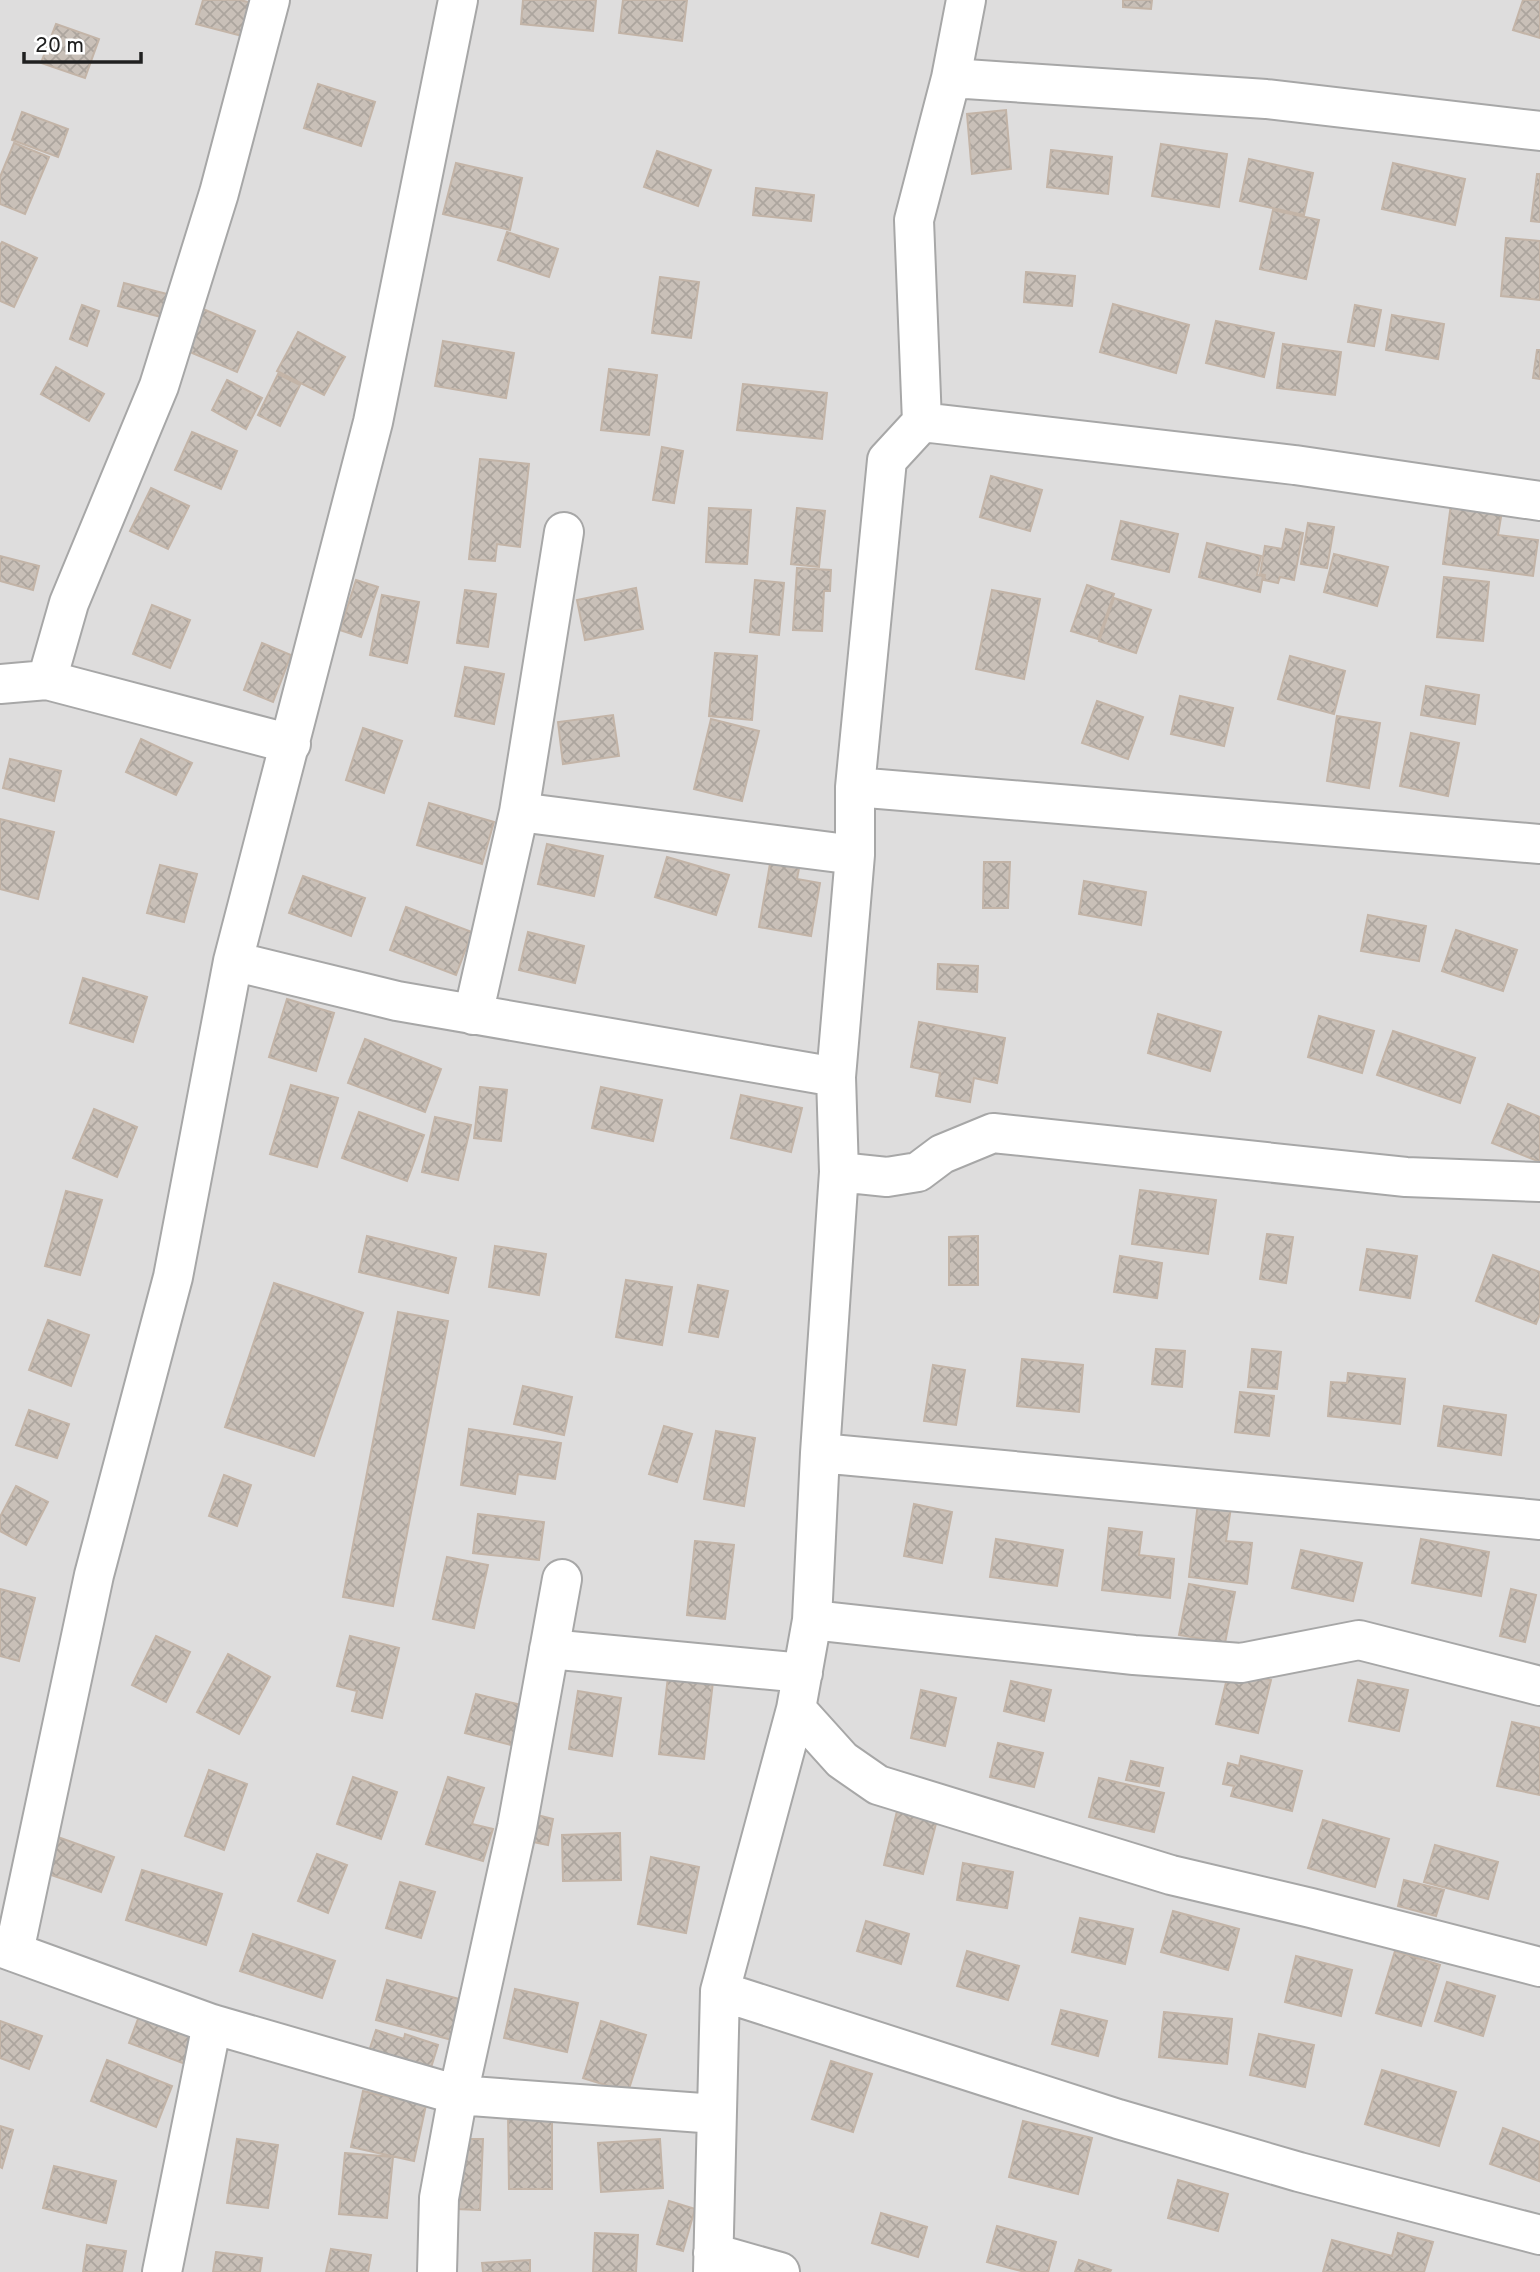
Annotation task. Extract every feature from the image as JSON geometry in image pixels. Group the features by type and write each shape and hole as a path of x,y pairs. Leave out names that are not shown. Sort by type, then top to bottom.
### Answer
{"street":[{"path":"47,680 69,603 159,386 219,193 270,0"},
{"path":"458,0 373,422 233,961 173,1277 94,1575 7,1950 212,2024 458,2095 716,2114"},
{"path":"780,2272 713,2262 720,1991 799,1691 811,1620 839,1172 836,1077 855,855 855,787 887,460 922,422 914,220 951,78 966,0"},
{"path":"951,78 1266,99 1540,131"},
{"path":"922,422 1295,465 1540,501"},
{"path":"473,1016 519,812 564,532"},
{"path":"2,690 47,680 291,744"},
{"path":"855,787 1540,844"},
{"path":"519,812 855,855"},
{"path":"233,961 397,1001 473,1016 836,1077"},
{"path":"839,1172 887,1177 918,1171 942,1154 993,1133 1406,1177 1540,1182"},
{"path":"820,1453 1540,1520"},
{"path":"436,2272 439,2198 458,2095 517,1827 562,1579"},
{"path":"811,1620 1134,1655 1241,1663 1359,1640 1540,1686"},
{"path":"549,1649 799,1691 842,1760 878,1784 1171,1875 1540,1967"},
{"path":"720,1991 1118,2119 1299,2172 1540,2235"},
{"path":"162,2272 212,2024"}],"shaded area":[{"path":"0,0 1540,0 1540,2272 0,2272"}],"building":[{"path":"203,0 240,0 260,5 250,38 196,24"},
{"path":"523,0 596,0 593,31 521,24"},
{"path":"623,0 687,0 682,41 619,33"},
{"path":"1123,0 1152,0 1151,9 1123,7"},
{"path":"1523,0 1540,0 1540,38 1513,30"},
{"path":"56,24 99,39 85,78 41,63"},
{"path":"318,84 375,102 361,146 304,128"},
{"path":"1006,110 1011,169 972,174 967,114"},
{"path":"22,112 68,129 58,157 12,140"},
{"path":"14,143 49,157 25,214 0,204 0,177"},
{"path":"1161,144 1227,154 1219,207 1152,196"},
{"path":"1051,150 1112,157 1108,194 1047,187"},
{"path":"657,151 711,170 698,206 644,187"},
{"path":"1249,159 1313,173 1304,215 1240,201"},
{"path":"456,163 522,178 510,230 443,214"},
{"path":"1393,163 1465,179 1455,225 1382,209"},
{"path":"1537,174 1540,174 1540,222 1531,221"},
{"path":"756,188 814,195 811,221 753,215"},
{"path":"1273,210 1319,220 1306,279 1260,269"},
{"path":"507,232 558,249 549,277 498,260"},
{"path":"1506,238 1540,241 1540,300 1501,296"},
{"path":"2,242 37,258 14,307 0,301"},
{"path":"1026,272 1075,276 1072,306 1024,302"},
{"path":"660,277 699,282 691,338 652,333"},
{"path":"124,283 167,294 161,317 118,306"},
{"path":"1113,304 1189,325 1176,373 1100,352"},
{"path":"82,305 99,311 87,346 70,339"},
{"path":"1355,305 1381,310 1374,346 1348,342"},
{"path":"203,309 255,331 237,372 185,350"},
{"path":"1392,315 1444,324 1438,359 1386,350"},
{"path":"1216,321 1274,333 1264,377 1206,363"},
{"path":"298,332 345,357 324,395 277,371"},
{"path":"443,341 514,353 506,398 435,386"},
{"path":"1283,344 1341,352 1335,395 1277,388"},
{"path":"1537,350 1540,350 1540,379 1533,378"},
{"path":"56,367 104,394 89,421 41,394"},
{"path":"609,369 657,375 649,435 601,430"},
{"path":"278,374 300,385 280,426 258,415"},
{"path":"227,380 262,398 246,429 212,410"},
{"path":"743,384 827,393 822,439 737,430"},
{"path":"192,432 237,451 221,489 175,470"},
{"path":"662,447 683,451 674,503 653,500"},
{"path":"480,459 529,464 520,547 497,544 495,561 469,559"},
{"path":"991,476 1042,490 1030,531 980,517"},
{"path":"151,488 189,506 168,549 130,531"},
{"path":"1451,504 1502,511 1498,535 1538,540 1533,576 1443,564"},
{"path":"709,508 751,510 747,564 706,562"},
{"path":"797,508 825,511 819,567 791,564"},
{"path":"1121,521 1178,534 1169,572 1112,559"},
{"path":"1308,523 1334,527 1327,568 1301,564"},
{"path":"1286,529 1303,533 1294,580 1280,577 1278,583 1264,580 1265,575 1260,574 1265,546 1282,549"},
{"path":"1207,543 1261,556 1257,575 1263,576 1260,592 1199,577"},
{"path":"1334,554 1388,567 1377,606 1324,592"},
{"path":"0,556 39,566 33,590 0,581"},
{"path":"797,568 831,570 830,591 824,591 822,631 793,630"},
{"path":"1444,577 1489,582 1483,641 1437,637"},
{"path":"356,580 378,587 361,637 340,630"},
{"path":"755,580 784,583 779,635 750,632"},
{"path":"1087,585 1114,594 1098,639 1071,631"},
{"path":"636,588 643,629 585,640 577,600"},
{"path":"465,590 496,594 488,647 457,643"},
{"path":"992,590 1040,599 1024,679 976,669"},
{"path":"382,595 419,602 407,663 370,655"},
{"path":"1114,598 1151,610 1136,653 1099,641"},
{"path":"152,605 190,620 170,668 133,654"},
{"path":"262,643 291,655 273,702 244,690"},
{"path":"715,653 757,656 752,720 709,716"},
{"path":"1290,656 1345,671 1334,714 1278,699"},
{"path":"465,667 504,674 494,724 455,716"},
{"path":"1426,686 1479,695 1475,724 1421,715"},
{"path":"1180,696 1233,708 1224,746 1171,734"},
{"path":"1097,701 1143,717 1128,759 1082,743"},
{"path":"613,715 619,756 563,764 558,722"},
{"path":"1337,716 1380,723 1369,788 1327,781"},
{"path":"711,719 759,731 742,801 694,789"},
{"path":"363,728 402,741 384,793 346,780"},
{"path":"1411,733 1459,743 1448,796 1400,786"},
{"path":"141,739 192,763 176,795 126,772"},
{"path":"10,759 61,771 54,801 3,788"},
{"path":"429,803 494,822 482,864 417,845"},
{"path":"0,819 54,832 38,899 0,889"},
{"path":"547,844 603,856 594,896 538,884"},
{"path":"667,857 729,875 716,915 655,897"},
{"path":"771,858 800,863 797,879 820,883 811,936 759,927"},
{"path":"984,862 1010,862 1008,908 983,908"},
{"path":"160,865 197,874 184,922 147,913"},
{"path":"303,876 365,898 351,936 289,913"},
{"path":"1084,881 1146,892 1141,925 1079,914"},
{"path":"406,907 472,932 456,975 390,950"},
{"path":"1368,915 1426,926 1419,961 1361,951"},
{"path":"1456,930 1517,950 1503,991 1442,971"},
{"path":"528,932 584,946 575,983 519,970"},
{"path":"938,964 978,966 977,992 937,989"},
{"path":"83,978 147,997 133,1042 70,1023"},
{"path":"287,999 334,1013 316,1071 269,1057"},
{"path":"1158,1014 1221,1032 1210,1071 1148,1053"},
{"path":"1319,1016 1374,1031 1362,1073 1308,1057"},
{"path":"919,1022 1005,1038 997,1083 974,1078 970,1102 936,1096 940,1073 911,1067"},
{"path":"1393,1031 1475,1058 1460,1103 1377,1075"},
{"path":"365,1039 441,1069 425,1112 348,1083"},
{"path":"291,1085 338,1098 317,1167 270,1154"},
{"path":"480,1087 507,1090 501,1141 474,1138"},
{"path":"601,1087 662,1100 653,1141 592,1128"},
{"path":"741,1095 802,1108 791,1152 731,1138"},
{"path":"1508,1104 1540,1117 1540,1162 1492,1143"},
{"path":"94,1109 137,1127 117,1177 73,1158"},
{"path":"359,1112 424,1135 407,1181 342,1158"},
{"path":"435,1117 471,1125 458,1180 422,1172"},
{"path":"1140,1190 1216,1200 1208,1254 1132,1244"},
{"path":"66,1191 102,1200 80,1275 45,1266"},
{"path":"1267,1234 1293,1237 1286,1283 1260,1279"},
{"path":"367,1236 456,1258 448,1293 359,1272"},
{"path":"978,1236 978,1285 949,1285 949,1237"},
{"path":"495,1246 546,1254 539,1295 489,1287"},
{"path":"1367,1249 1417,1256 1410,1298 1360,1290"},
{"path":"1493,1255 1540,1272 1540,1314 1536,1324 1476,1301"},
{"path":"1120,1256 1162,1263 1157,1298 1114,1292"},
{"path":"626,1280 672,1287 662,1345 616,1337"},
{"path":"274,1283 363,1313 314,1456 225,1427"},
{"path":"698,1285 728,1291 718,1337 689,1332"},
{"path":"398,1312 448,1321 393,1606 343,1597"},
{"path":"48,1320 89,1335 71,1386 29,1370"},
{"path":"1156,1349 1185,1351 1182,1387 1152,1384"},
{"path":"1252,1349 1281,1352 1277,1389 1248,1387"},
{"path":"1022,1359 1083,1365 1079,1412 1017,1406"},
{"path":"933,1365 965,1370 956,1425 924,1421"},
{"path":"1348,1373 1405,1379 1400,1424 1328,1416 1331,1382 1347,1383"},
{"path":"523,1386 572,1397 564,1435 514,1424"},
{"path":"1240,1392 1274,1396 1269,1436 1235,1432"},
{"path":"1444,1406 1506,1415 1501,1455 1438,1446"},
{"path":"29,1410 69,1424 57,1458 16,1445"},
{"path":"664,1426 692,1434 677,1482 649,1474"},
{"path":"469,1429 561,1443 555,1479 518,1474 515,1494 461,1485"},
{"path":"716,1431 755,1438 744,1506 704,1499"},
{"path":"224,1475 251,1485 237,1526 209,1516"},
{"path":"16,1486 48,1502 26,1545 0,1531 0,1517"},
{"path":"1198,1503 1231,1507 1226,1541 1252,1543 1247,1584 1189,1577"},
{"path":"914,1504 952,1512 942,1563 904,1556"},
{"path":"478,1514 544,1522 539,1560 473,1553"},
{"path":"1109,1528 1142,1532 1139,1555 1174,1559 1170,1598 1102,1590"},
{"path":"996,1539 1063,1550 1057,1586 990,1577"},
{"path":"1421,1539 1489,1552 1481,1596 1412,1583"},
{"path":"695,1541 734,1545 725,1619 687,1615"},
{"path":"1301,1550 1362,1563 1353,1601 1292,1588"},
{"path":"447,1557 488,1565 474,1628 433,1619"},
{"path":"1189,1584 1235,1592 1225,1643 1179,1635"},
{"path":"0,1589 35,1598 19,1661 0,1656"},
{"path":"1511,1589 1536,1595 1525,1642 1500,1636"},
{"path":"156,1636 190,1652 166,1702 132,1685"},
{"path":"350,1636 399,1648 382,1718 352,1711 357,1691 337,1686"},
{"path":"228,1654 270,1677 239,1734 197,1712"},
{"path":"669,1668 714,1673 704,1759 659,1754"},
{"path":"1229,1670 1271,1680 1258,1733 1216,1724"},
{"path":"1358,1680 1408,1690 1399,1731 1349,1721"},
{"path":"1011,1681 1051,1690 1044,1721 1004,1711"},
{"path":"921,1690 956,1698 945,1746 911,1738"},
{"path":"578,1691 621,1698 612,1756 569,1749"},
{"path":"476,1694 521,1705 511,1745 465,1733"},
{"path":"1512,1722 1540,1728 1540,1795 1497,1786"},
{"path":"998,1743 1043,1753 1034,1787 990,1777"},
{"path":"1241,1756 1302,1771 1292,1811 1231,1796 1234,1786 1223,1784 1228,1763 1239,1766"},
{"path":"1131,1761 1163,1768 1159,1786 1126,1780"},
{"path":"209,1770 247,1784 224,1850 185,1836"},
{"path":"353,1777 397,1792 381,1839 337,1824"},
{"path":"448,1777 484,1788 472,1824 493,1829 483,1861 426,1844"},
{"path":"1099,1778 1164,1793 1154,1832 1089,1817"},
{"path":"898,1807 938,1816 923,1874 884,1865"},
{"path":"533,1814 553,1819 548,1845 528,1841"},
{"path":"1323,1820 1389,1839 1375,1887 1308,1868"},
{"path":"620,1833 621,1880 563,1881 562,1835"},
{"path":"55,1836 114,1857 101,1892 42,1872"},
{"path":"1435,1845 1498,1862 1488,1899 1424,1882"},
{"path":"317,1854 347,1865 328,1913 298,1901"},
{"path":"651,1857 699,1867 686,1933 638,1924"},
{"path":"963,1863 1013,1872 1007,1908 957,1900"},
{"path":"142,1870 222,1894 206,1945 126,1920"},
{"path":"1404,1880 1444,1890 1436,1916 1398,1906"},
{"path":"400,1882 435,1892 421,1938 386,1928"},
{"path":"1173,1911 1239,1929 1228,1970 1161,1952"},
{"path":"1080,1918 1133,1929 1125,1964 1072,1952"},
{"path":"866,1921 909,1934 901,1964 857,1951"},
{"path":"253,1934 335,1961 322,1998 240,1971"},
{"path":"967,1951 1019,1966 1008,2000 957,1986"},
{"path":"1395,1951 1440,1965 1421,2026 1376,2013"},
{"path":"1296,1956 1352,1970 1341,2016 1285,2002"},
{"path":"387,1980 463,2000 452,2040 376,2020"},
{"path":"1447,1982 1495,1996 1483,2036 1435,2021"},
{"path":"515,1989 578,2003 567,2052 504,2038"},
{"path":"1061,2010 1107,2021 1098,2056 1052,2044"},
{"path":"141,2011 199,2033 188,2065 129,2043"},
{"path":"1164,2012 1232,2019 1227,2064 1159,2057"},
{"path":"0,2021 42,2036 29,2069 0,2058"},
{"path":"601,2021 646,2035 628,2092 583,2078"},
{"path":"376,2030 404,2039 405,2034 438,2045 430,2071 369,2051"},
{"path":"1259,2034 1314,2045 1305,2087 1250,2075"},
{"path":"107,2060 172,2086 156,2127 91,2101"},
{"path":"831,2061 872,2074 853,2132 812,2119"},
{"path":"1382,2070 1456,2092 1439,2146 1365,2124"},
{"path":"363,2091 426,2105 414,2161 351,2147"},
{"path":"552,2112 552,2189 509,2189 508,2113"},
{"path":"1023,2121 1092,2138 1078,2194 1009,2177"},
{"path":"0,2126 13,2130 2,2168 0,2167"},
{"path":"1503,2128 1540,2142 1539,2181 1490,2164"},
{"path":"237,2139 278,2145 268,2208 227,2203"},
{"path":"458,2139 483,2139 480,2210 456,2209"},
{"path":"660,2139 663,2188 601,2192 598,2143"},
{"path":"345,2153 393,2157 387,2218 339,2214"},
{"path":"54,2166 116,2181 106,2223 43,2208"},
{"path":"1178,2180 1228,2194 1218,2231 1168,2218"},
{"path":"669,2201 695,2209 683,2251 657,2244"},
{"path":"881,2213 927,2227 918,2257 872,2243"},
{"path":"997,2226 1056,2242 1048,2272 1025,2272 987,2262"},
{"path":"595,2233 638,2235 636,2272 593,2272"},
{"path":"1398,2233 1433,2242 1424,2272 1323,2272 1332,2240 1392,2256"},
{"path":"87,2245 126,2251 122,2272 83,2272"},
{"path":"331,2249 371,2255 368,2272 326,2272"},
{"path":"216,2252 262,2258 260,2272 213,2272"},
{"path":"530,2260 530,2272 483,2272 482,2263"},
{"path":"1079,2260 1111,2270 1075,2272"}]}
